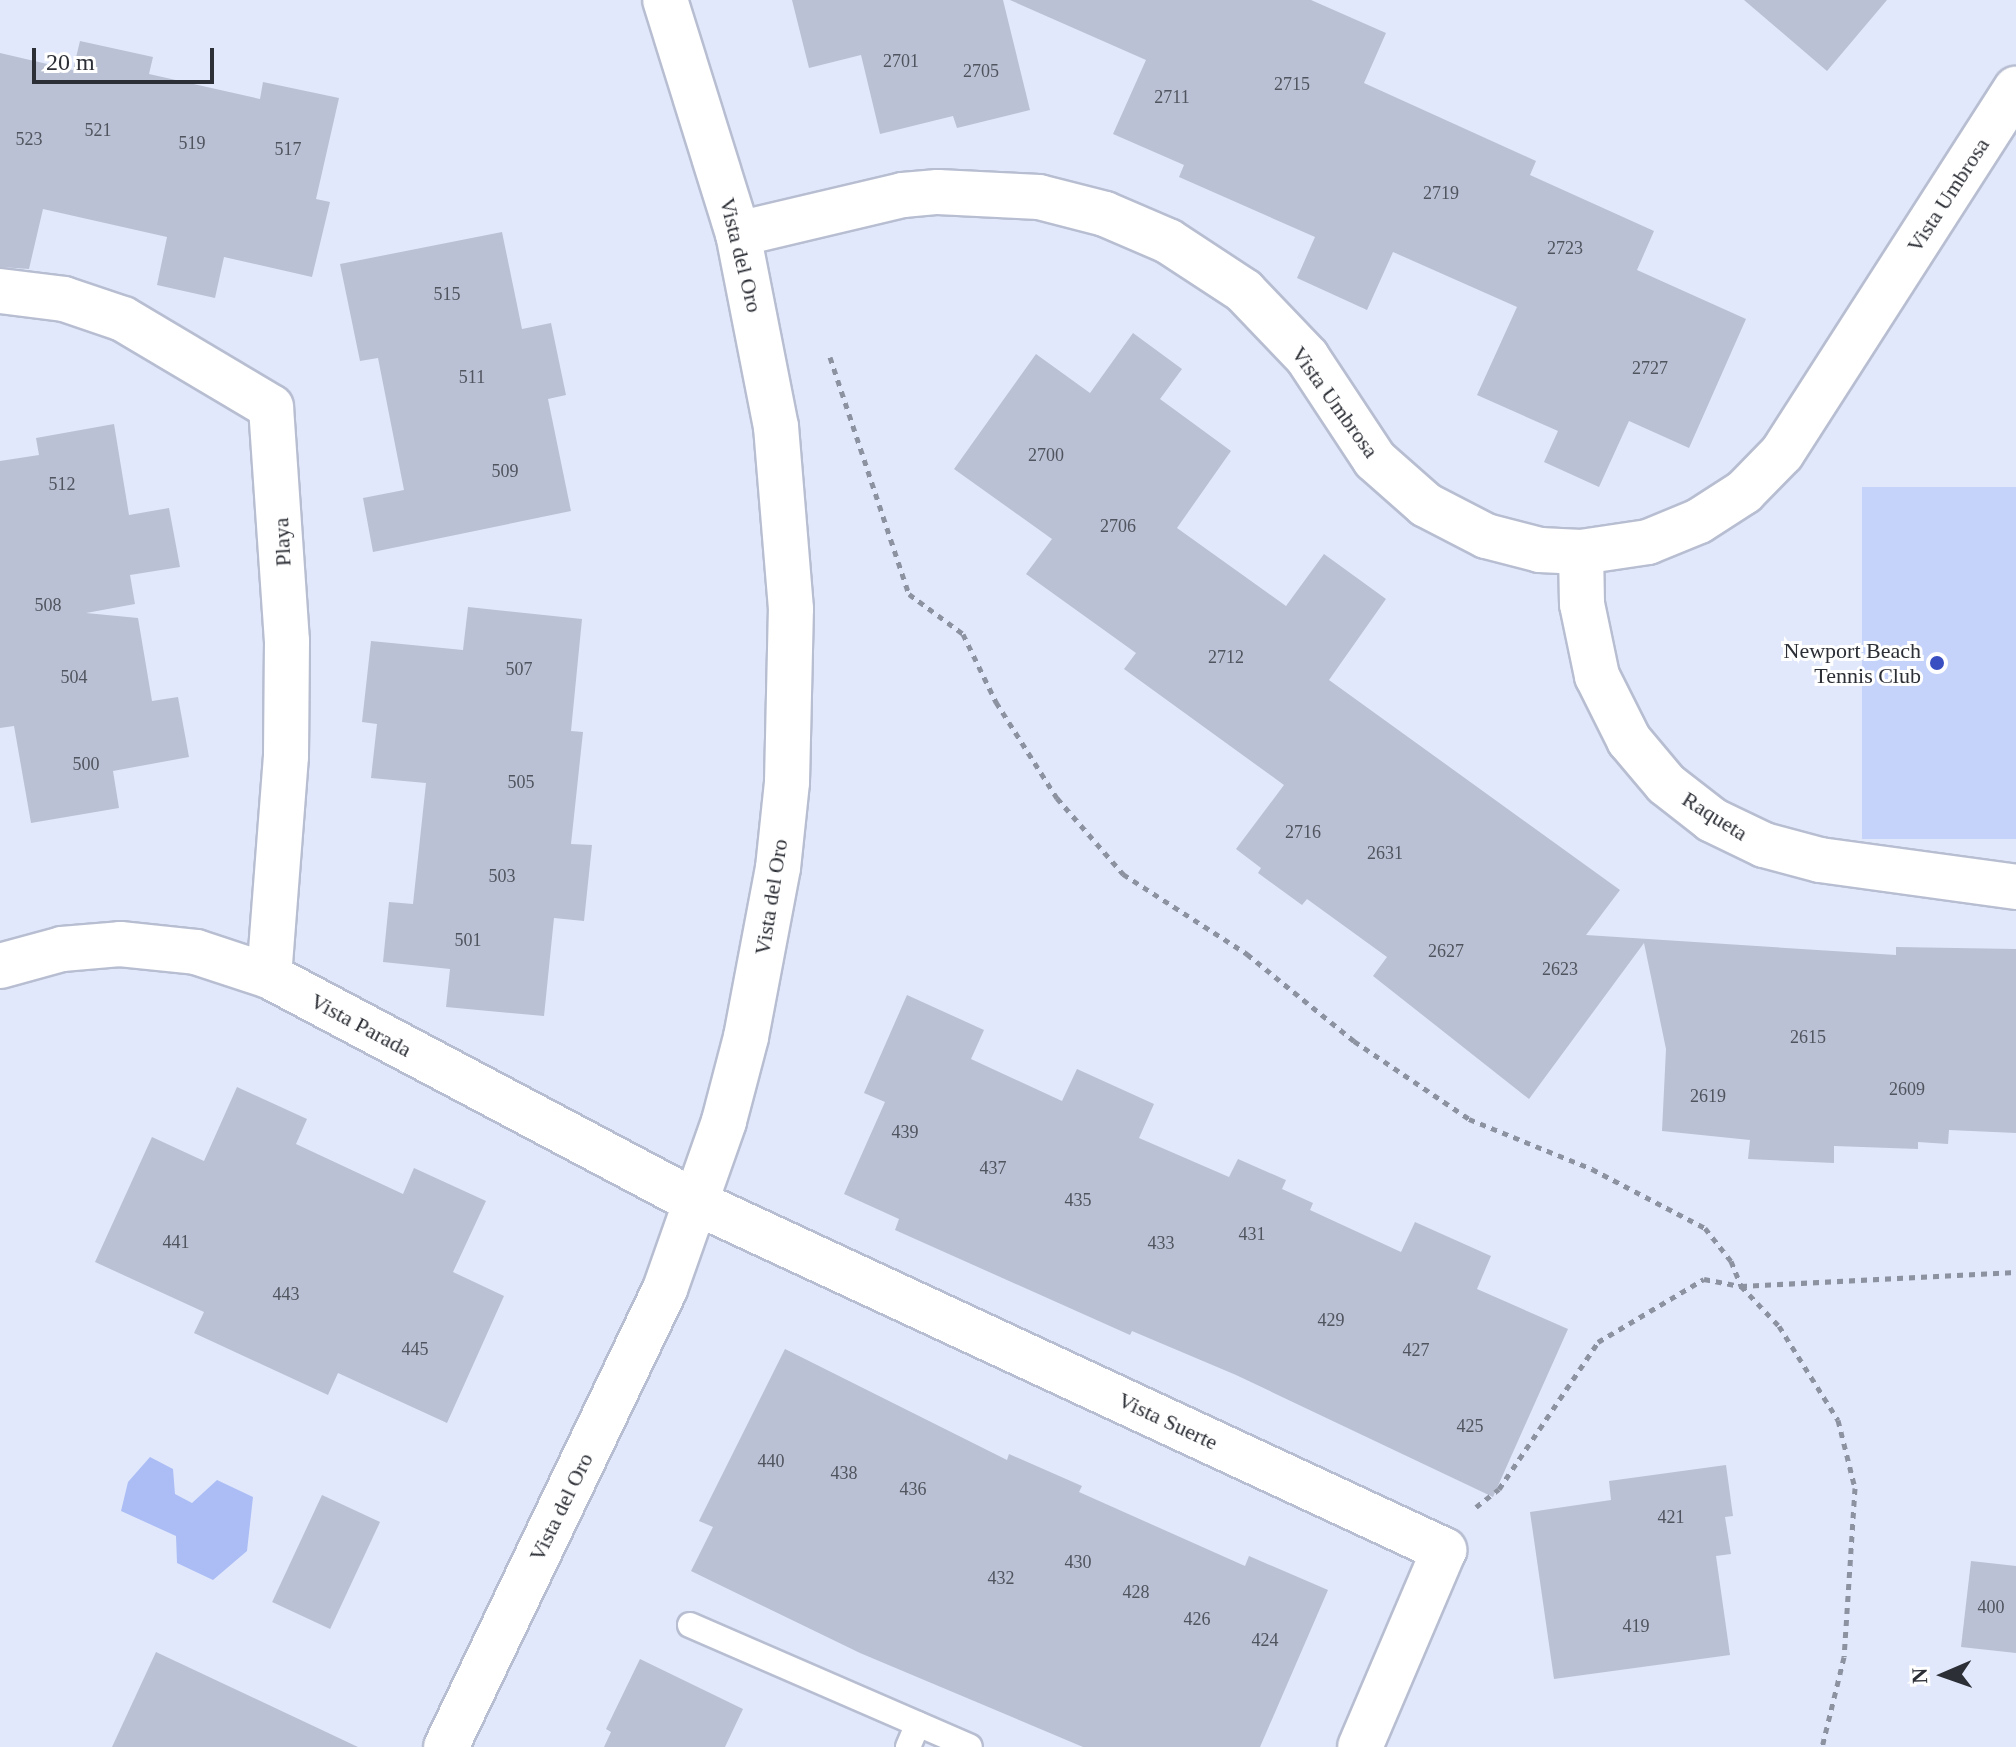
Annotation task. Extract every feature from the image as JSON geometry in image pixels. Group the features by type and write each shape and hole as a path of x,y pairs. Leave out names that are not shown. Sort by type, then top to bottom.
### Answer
{"street":[{"name":"Vista del Oro","path":"446,1747 665,1289 697,1203 746,1037 778,868 787,782 791,609 787,522 765,351 738,234 665,0"},
{"name":"Vista Umbrosa","path":"738,234 903,195 938,192 1039,197 1105,214 1168,241 1244,291 1307,357 1375,460 1426,505 1486,536 1540,550 1581,552 1648,542 1699,521 1744,492 1782,453 2016,89"},
{"name":"Playa","path":"0,291 64,299 123,319 271,407 287,655 286,756 269,976"},
{"name":"Raqueta","path":"1581,552 1582,604 1597,676 1629,740 1666,784 1712,820 1764,845 1820,860 2016,887"},
{"name":"Vista Parada","path":"0,966 62,949 120,944 196,952 269,976 697,1203"},
{"name":"Vista Suerte","path":"697,1203 1444,1550 1360,1747"}],"lane":[{"path":"690,1625 970,1747"},
{"path":"908,1747 918,1724"}],"path":[{"path":"830,357 909,594 963,634 996,702 1057,798 1123,874 1247,954 1354,1041 1469,1119 1592,1169 1705,1228 1731,1261 1741,1286 1779,1326 1838,1420 1855,1488 1844,1657 1822,1747"},
{"path":"1471,1511 1499,1489 1598,1342 1704,1279 1741,1286 2016,1272"}],"shaded area":[{"name":"Newport Beach Tennis Club","path":"1862,487 2016,487 2016,839 1862,839"},
{"path":"150,1457 173,1469 175,1494 192,1503 217,1480 253,1497 247,1551 213,1580 177,1563 176,1536 121,1511 128,1482"}],"building":[{"path":"792,0 1003,0 1030,110 957,128 953,116 880,134 861,55 809,68"},
{"path":"1010,0 1311,0 1386,33 1364,83 1536,161 1530,175 1654,231 1637,270 1746,319 1689,448 1629,421 1599,487 1544,462 1558,431 1477,395 1517,307 1393,252 1367,310 1297,278 1315,237 1179,177 1184,165 1113,134 1146,60"},
{"path":"1744,0 1887,0 1827,71"},
{"path":"80,41 153,57 149,74 260,99 263,82 339,98 316,199 330,202 312,277 224,257 215,298 157,285 167,237 43,209 29,269 0,267 0,53 73,70"},
{"path":"502,232 522,329 551,323 566,395 548,399 571,511 373,552 363,498 404,490 378,358 360,361 340,264"},
{"path":"1133,333 1182,369 1160,399 1231,451 1177,528 1286,606 1324,554 1386,599 1329,680 1620,890 1586,935 1896,955 1896,947 2016,949 2016,1133 1949,1130 1948,1144 1918,1142 1918,1149 1834,1146 1834,1163 1748,1159 1750,1140 1662,1131 1666,1049 1644,943 1529,1099 1373,976 1387,957 1307,899 1302,905 1258,873 1261,868 1236,849 1284,785 1124,669 1136,653 1026,574 1052,539 954,469 1036,354 1090,393"},
{"path":"114,424 129,515 169,508 180,567 130,575 135,604 86,613 138,618 152,701 178,697 189,757 113,771 119,808 31,823 14,726 0,728 0,461 39,455 36,438"},
{"path":"468,607 582,619 571,731 583,732 571,844 592,845 584,921 554,918 544,1016 446,1007 450,969 383,962 389,902 413,904 426,783 371,778 377,724 362,722 371,641 463,650"},
{"path":"907,995 984,1030 971,1059 1062,1101 1077,1069 1154,1104 1139,1138 1229,1177 1238,1159 1286,1180 1282,1189 1313,1203 1310,1210 1401,1252 1415,1222 1491,1256 1477,1289 1568,1329 1493,1497 1236,1375 1132,1331 1130,1335 895,1230 899,1219 844,1194 885,1102 864,1093"},
{"path":"237,1087 307,1119 296,1144 403,1194 414,1168 486,1201 453,1272 504,1296 447,1423 338,1373 328,1395 194,1333 204,1312 95,1262 152,1137 204,1161"},
{"path":"785,1349 1007,1460 1009,1454 1082,1486 1079,1492 1245,1566 1249,1556 1328,1590 1260,1747 1083,1747 860,1653 691,1571 713,1527 699,1521"},
{"path":"1726,1465 1733,1516 1725,1517 1731,1554 1716,1556 1730,1655 1554,1679 1530,1512 1611,1500 1609,1481"},
{"path":"322,1495 380,1522 330,1629 272,1602"},
{"path":"1971,1561 2016,1566 2016,1653 1961,1647"},
{"path":"156,1652 358,1747 112,1747"},
{"path":"640,1659 743,1709 725,1747 604,1747 611,1732 606,1729"}],"place":[{"name":"Newport Beach Tennis Club","path":"1937,663"}]}
